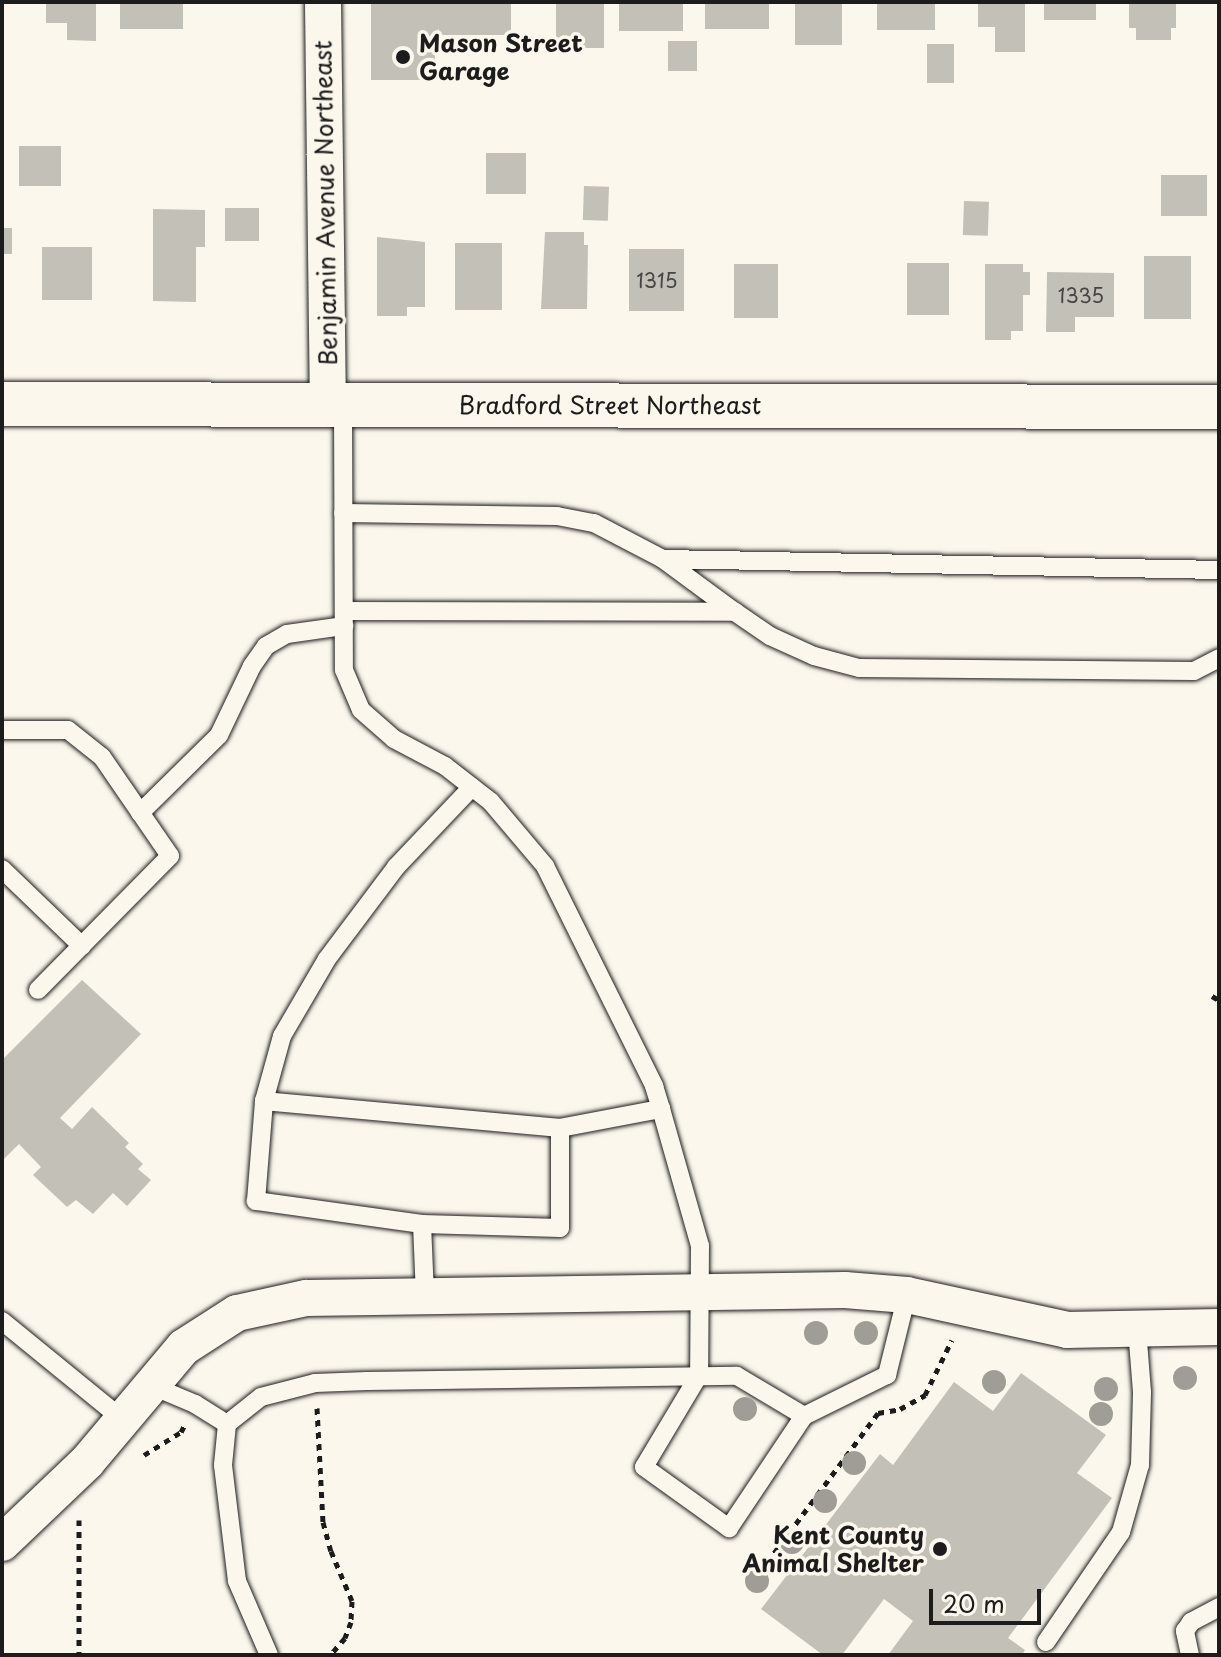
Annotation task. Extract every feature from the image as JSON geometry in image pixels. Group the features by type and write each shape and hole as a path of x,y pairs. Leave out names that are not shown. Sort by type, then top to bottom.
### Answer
{"street":[{"name":"Benjamin Avenue Northeast","path":"323,2 335,404"},
{"name":"Bradford Street Northeast","path":"2,404 1219,407"},
{"path":"2,1543 87,1462 184,1347 237,1313 306,1298 845,1290 907,1295 1044,1327 1092,1332 1219,1327"}],"lane":[{"path":"335,404 343,513 344,670 361,710 394,739 445,766 491,802 545,866 654,1086 661,1109 700,1246 699,1375 644,1467 729,1528 804,1416 887,1375 907,1295"},
{"path":"343,513 576,518 594,523 663,559 770,636 814,656 859,668 1194,671 1219,658"},
{"path":"663,559 1219,570"},
{"path":"140,813 219,735 252,666 266,646 287,634 344,619 735,612"},
{"path":"2,730 68,730 102,757 170,856 38,990"},
{"path":"472,787 396,867 327,959 282,1036 264,1101 256,1201 422,1224 560,1228 560,1128"},
{"path":"2,869 82,946"},
{"path":"264,1101 560,1128 661,1109"},
{"path":"422,1224 425,1296"},
{"path":"2,1321 122,1419"},
{"path":"1046,1642 1121,1532 1140,1465 1142,1392 1137,1329"},
{"path":"269,1655 237,1581 223,1465 227,1424 261,1397 315,1383 737,1376 804,1416"},
{"path":"150,1385 195,1404 227,1424"},
{"path":"1190,1655 1185,1648 1185,1631 1191,1622 1219,1607"}],"path":[{"path":"1212,996 1219,1000"},
{"path":"760,1572 878,1413 900,1409 925,1395 955,1334"},
{"path":"315,1383 323,1522 331,1551 352,1601 351,1622 345,1638 330,1655"},
{"path":"79,1512 79,1655"}],"building":[{"path":"46,2 96,2 96,41 67,40 67,23 46,23"},
{"path":"120,2 183,2 183,29 120,29"},
{"name":"Mason Street Garage","path":"371,2 511,2 511,35 435,35 435,80 371,80"},
{"path":"556,2 604,2 604,48 556,48"},
{"path":"619,2 683,2 683,31 619,31"},
{"path":"705,2 769,2 769,29 705,29"},
{"path":"795,2 842,2 842,45 795,45"},
{"path":"877,2 935,2 935,30 877,30"},
{"path":"978,2 1025,2 1025,52 995,52 995,27 978,27"},
{"path":"1044,2 1096,2 1096,20 1044,20"},
{"path":"1129,2 1176,2 1176,28 1171,28 1171,40 1136,40 1136,28 1129,28"},
{"path":"668,41 697,41 697,71 668,71"},
{"path":"927,44 954,44 954,83 927,83"},
{"path":"19,146 61,146 61,186 19,186"},
{"path":"486,153 526,153 526,194 486,194"},
{"path":"1161,175 1207,175 1207,216 1161,216"},
{"path":"584,186 609,187 608,221 583,220"},
{"path":"964,201 989,202 988,236 963,235"},
{"path":"225,208 259,208 259,241 225,241"},
{"path":"153,209 205,210 205,247 196,247 196,302 153,301"},
{"path":"2,228 12,228 12,254 2,254"},
{"path":"545,232 584,232 584,245 588,245 587,309 541,309"},
{"path":"377,237 425,242 425,307 407,307 407,316 377,316"},
{"path":"455,243 502,243 502,310 455,310"},
{"path":"42,247 92,247 92,300 42,300"},
{"path":"629,249 684,249 684,311 629,311"},
{"path":"1144,256 1191,256 1191,319 1144,319"},
{"path":"907,263 949,263 949,315 907,315"},
{"path":"734,264 778,264 778,318 734,318"},
{"path":"985,264 1023,264 1023,272 1030,272 1030,295 1023,295 1023,331 1011,331 1011,340 985,340"},
{"path":"1047,272 1114,273 1114,317 1075,317 1075,332 1046,332"},
{"path":"82,980 141,1034 60,1118 72,1129 92,1107 129,1143 125,1147 143,1164 138,1169 151,1180 127,1206 113,1193 93,1214 76,1200 67,1207 33,1175 41,1167 19,1144 2,1161 2,1060"},
{"name":"Kent County Animal Shelter","path":"1021,1373 1106,1435 1077,1473 1112,1498 1008,1638 1025,1650 1022,1655 888,1655 913,1621 884,1599 842,1655 823,1655 761,1609 880,1454 893,1465 954,1382 993,1411"}],"place":[{"name":"Mason Street Garage","path":"403,57"},
{"name":"Kent County Animal Shelter","path":"940,1549"}]}
